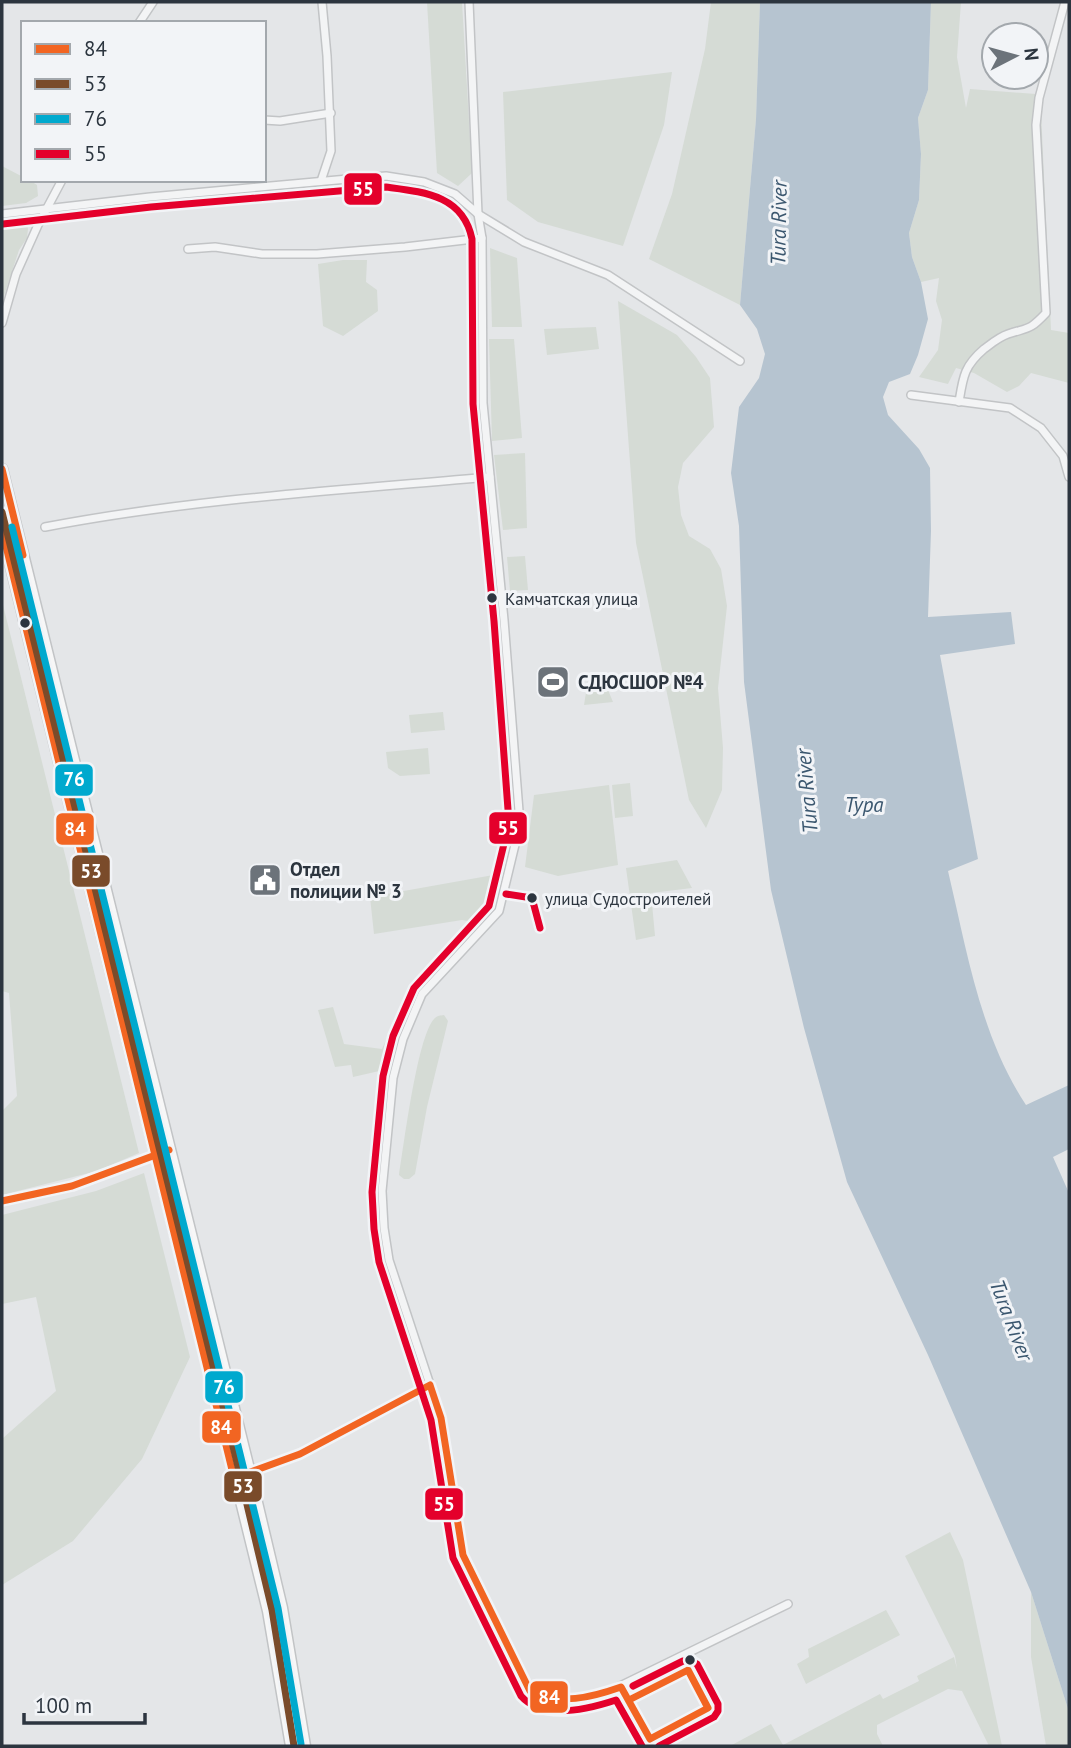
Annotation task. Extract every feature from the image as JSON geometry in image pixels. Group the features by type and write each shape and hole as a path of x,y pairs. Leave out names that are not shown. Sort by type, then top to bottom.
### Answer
{"main road":[{"path":"2,469 250,1473 282,1608 305,1746"},
{"path":"2,533 271,1623 291,1746"}],"street":[{"path":"140,21 153,2"},
{"path":"321,181 331,151 331,113 322,2"},
{"path":"469,2 478,214 482,238 483,402 520,815 515,851 499,911 422,994 403,1039 393,1078 382,1191 389,1260 441,1418 463,1555 530,1691 544,1699 562,1701 584,1699 621,1687 788,1604"},
{"path":"959,402 964,372 971,360 1007,334 1032,328 1046,313 1036,125 1039,98 1065,2"},
{"path":"266,120 290,120 331,113"},
{"path":"2,214 386,176 424,182 455,194 478,214 524,243 608,275 740,361"},
{"path":"2,323 16,274 61,182"},
{"path":"188,249 215,247 262,254 317,254 482,238"},
{"path":"911,395 1010,408 1041,428 1063,456 1069,477"},
{"path":"45,527 90,518 163,509 335,490 490,477"},
{"path":"2,533 18,532"},
{"path":"2,1201 72,1186 169,1150"},
{"path":"234,1478 300,1454 430,1385"}],"shaded area":[{"path":"427,2 462,2 472,173 458,186 437,173"},
{"path":"711,2 760,2 756,119 740,305 649,259 672,194 705,49"},
{"path":"931,2 961,2 957,57 966,108 970,89 1036,94 1041,111 1051,330 1069,333 1069,383 1031,373 1019,386 1007,392 974,373 956,368 948,384 919,377 938,350 942,320 936,301 939,278 921,282 912,257 909,233 919,200 921,154 918,118 928,90"},
{"path":"672,72 664,125 623,246 538,222 507,200 503,92"},
{"path":"2,166 21,176 21,182 37,185 38,196 26,203 2,206"},
{"path":"22,220 26,222 28,229 27,238 19,250 2,302 2,223"},
{"path":"490,248 517,258 522,327 492,327"},
{"path":"367,260 366,282 377,290 378,311 343,336 323,326 318,264"},
{"path":"618,301 677,335 710,378 714,427 683,463 678,487 681,515 689,536 710,549 721,569 727,606 718,688 723,748 722,790 706,828 689,800 636,543"},
{"path":"596,327 599,349 547,355 544,329"},
{"path":"489,339 514,339 522,438 492,441"},
{"path":"525,453 527,528 503,530 494,455"},
{"path":"15,554 18,555 160,1141 156,1140"},
{"path":"525,556 528,590 510,591 507,557"},
{"path":"2,601 139,1153 97,1171 2,1195 2,1111 17,1096 9,993 2,991"},
{"path":"603,678 613,702 584,705 588,680"},
{"path":"443,712 445,730 411,733 409,715"},
{"path":"428,748 430,774 400,776 388,768 386,752"},
{"path":"630,783 633,816 615,818 612,785"},
{"path":"609,785 618,865 558,876 525,867 534,795"},
{"path":"677,860 692,888 651,893 655,936 636,940 626,868"},
{"path":"499,874 499,903 475,922 462,920 374,934 370,897"},
{"path":"404,999 413,1004 388,1069 353,1077 351,1065 335,1067 318,1010 333,1007 344,1044 382,1049"},
{"path":"444,1015 448,1021 427,1107 415,1174 404,1179 399,1175 422,1047 435,1018"},
{"path":"144,1173 190,1357 142,1459 73,1541 2,1585 2,1439 56,1391 36,1297 2,1304 2,1215 96,1191"},
{"path":"168,1181 172,1183 204,1309 202,1319"},
{"path":"206,1319 239,1452 236,1454 204,1328"},
{"path":"248,1492 272,1590 268,1589 245,1495"},
{"path":"950,1532 963,1560 1002,1746 989,1746 962,1691 948,1689 877,1725 877,1734 883,1746 730,1746 771,1724 783,1745 880,1694 883,1699 919,1681 917,1676 954,1657 957,1669 955,1656 905,1556"},
{"path":"1031,1592 1069,1712 1069,1746 1046,1746 1031,1657"},
{"path":"886,1610 900,1635 806,1684 797,1664 809,1657 808,1649"}],"water":[{"name":"Тура","path":"760,2 931,2 928,90 918,118 921,154 919,200 909,233 912,257 921,282 928,319 910,374 889,382 883,397 888,415 919,449 930,468 928,617 1011,612 1015,644 940,655 978,859 948,871 977,992 997,1050 1010,1078 1026,1105 1069,1085 1069,1149 1053,1157 1069,1193 1069,1712 1031,1592 928,1355 847,1182 804,1028 771,890 744,682 739,526 731,473 739,407 759,378 765,354 757,329 740,305 756,119"}],"transit line":[{"name":"55","path":"3,224 151,207 386,187 440,198 460,213 467,224 472,239 473,404 494,621 509,823 489,906 414,988 393,1036 383,1076 372,1192 374,1229 379,1262 431,1420 453,1558 521,1696 530,1704 554,1711 593,1707 616,1700 642,1746"},
{"name":"84","path":"2,469 23,555"},
{"name":"53","path":"2,512 272,1610 294,1746"},
{"name":"76","path":"12,527 278,1608 301,1744"},
{"name":"84","path":"2,530 234,1478 300,1454 430,1385 441,1418 463,1555 530,1691 564,1699 598,1694 621,1687 650,1739 708,1708 688,1670 629,1700"},
{"name":"55","path":"506,894 532,898 540,928"},
{"name":"84","path":"2,1201 72,1186 169,1150"},
{"name":"55","path":"633,1686 690,1660 697,1664 718,1704 714,1717 659,1746"}],"place":[{"name":"Камчатская улица","path":"492,598"},
{"name":"СДЮСШОР №4","path":"553,682"},
{"name":"Отдел полиции № 3","path":"265,880"},
{"name":"улица Судостроителей","path":"532,898"}],"water label":[{"name":"Tura River","path":"779,223"},
{"name":"Tura River","path":"807,791"},
{"name":"Tura River","path":"1011,1320"}]}
